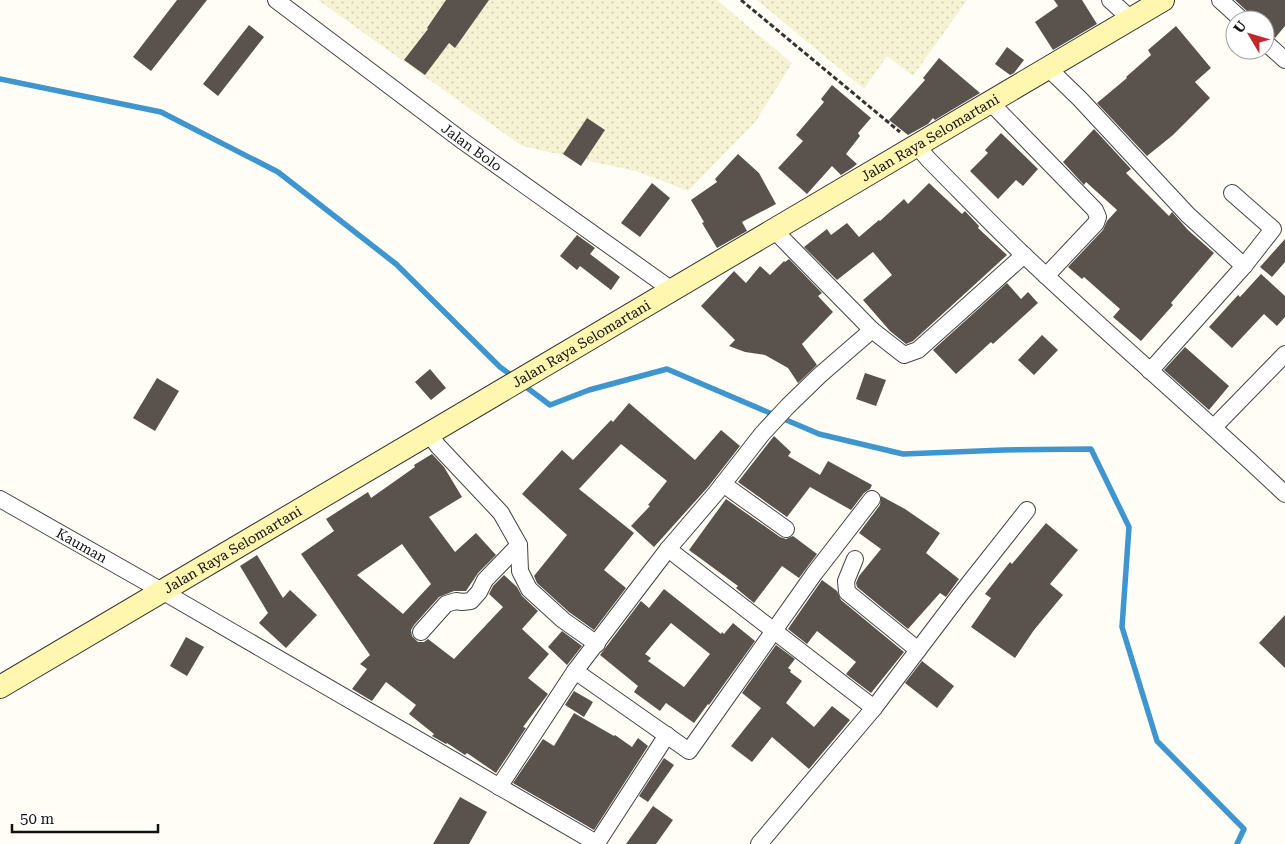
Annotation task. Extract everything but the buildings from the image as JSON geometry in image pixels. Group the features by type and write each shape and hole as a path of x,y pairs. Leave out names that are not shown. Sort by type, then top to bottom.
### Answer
{"main road":[{"name":"Jalan Raya Selomartani","path":"0,687 1163,0"}],"street":[{"name":"Jalan Bolo","path":"276,0 464,142 672,290"},
{"path":"1110,0 1131,19"},
{"path":"1220,0 1231,10"},
{"path":"1275,51 1285,60"},
{"path":"1048,68 1080,99 1188,214 1244,266"},
{"path":"990,102 1095,210 1098,217 1096,223 1046,276"},
{"path":"917,146 1046,276 1214,427 1285,494"},
{"path":"1150,371 1244,266 1273,229 1232,193"},
{"path":"774,230 872,330 904,354 918,350 1024,255"},
{"path":"499,787 575,671 668,549 762,434 788,406 872,330"},
{"path":"1214,427 1285,354"},
{"path":"429,434 500,513 519,545 520,571 529,589 563,620 597,644"},
{"path":"723,484 786,529"},
{"name":"Kauman","path":"0,499 597,843"},
{"path":"575,671 689,751 814,574 872,499"},
{"path":"759,844 874,708 1027,510"},
{"path":"421,632 446,604 471,600 479,592 485,580 519,545"},
{"path":"668,549 874,708"},
{"path":"855,559 846,581 847,592 918,650"},
{"path":"597,843 667,736"}],"path":[{"path":"741,0 917,146"}],"shaded area":[{"path":"318,0 717,0 792,63 756,121 688,191 639,172 522,146"},
{"path":"757,0 967,0 913,76 887,56 864,89"}],"waterway":[{"path":"0,79 161,112 278,172 396,264 500,367 515,378"},
{"path":"522,384 550,405 589,390 667,369 819,434 903,454 1091,449 1129,527 1122,627 1157,741 1244,829 1237,844"}]}
